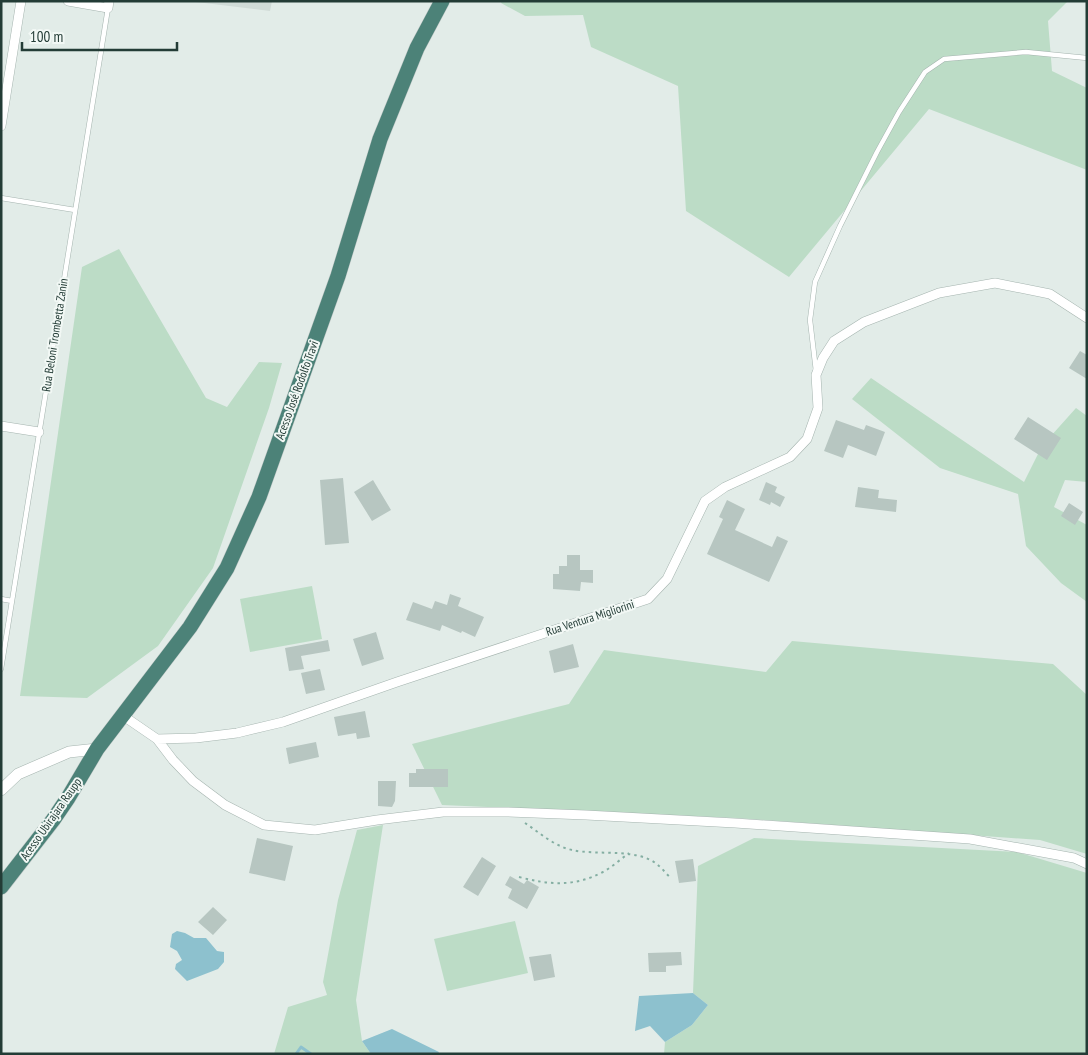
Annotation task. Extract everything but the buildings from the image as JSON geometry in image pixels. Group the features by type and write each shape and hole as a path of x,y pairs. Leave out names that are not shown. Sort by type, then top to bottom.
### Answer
{"highway":[{"name":"Acesso José Rodolfo Travi","path":"96,749 194,619 227,568 255,506 338,276 380,138 417,48 442,1"},
{"name":"Acesso Ubirajara Raupp","path":"1,887 58,812 96,749"}],"street":[{"path":"1,126 21,1"},
{"path":"68,1 108,5"},
{"name":"Rua Ventura Migliorini","path":"157,739 236,734 283,722 397,682 648,599 667,579 705,501 725,487 790,456 808,439 818,408 816,375 823,358 834,342 864,322 939,293 995,283 1050,294 1087,318"},
{"path":"1,426 39,432"},
{"path":"122,715 157,739 173,760 193,781 225,805 264,825 315,830 443,812 508,812 735,823 970,840 1074,858 1087,864"},
{"path":"1,790 18,774 60,755 82,749 96,749"}],"lane":[{"name":"Rua Beloni Trombetta Zanin","path":"1,669 108,5"},
{"path":"816,375 810,320 815,282 840,226 877,152 899,112 925,72 944,59 1026,52 1087,58"},
{"path":"1,198 75,210"},
{"path":"1,599 12,601"}],"path":[{"path":"508,812 557,845 572,850 629,853 642,856 658,864 670,877"},
{"path":"519,877 544,883 561,884 582,880 604,872 629,853"}],"shaded area":[{"path":"188,1 272,1 270,11"}],"green space":[{"path":"502,1 1068,1 1048,21 1052,71 1087,88 1087,170 929,109 789,277 686,211 678,86 591,47 583,15 525,16 501,3"},
{"path":"119,249 206,398 227,407 259,362 282,363 269,408 213,568 158,646 87,698 20,696 82,267"},
{"path":"871,378 1024,482 1042,446 1076,408 1087,416 1087,482 1065,480 1054,507 1087,525 1087,602 1061,583 1026,546 1018,494 940,468 852,399"},
{"path":"312,586 322,639 250,652 240,599"},
{"path":"792,641 1053,664 1087,695 1087,854 1040,840 737,818 442,805 412,744 569,704 604,650 766,672"},
{"path":"383,825 356,1000 362,1041 371,1054 274,1054 288,1007 327,995 323,982 338,900 357,830"},
{"path":"754,838 1017,852 1087,873 1087,1054 664,1054 665,1042 692,1025 708,1005 693,993 698,866"},
{"path":"515,921 528,973 447,991 434,939"}],"water":[{"path":"177,931 194,938 206,938 217,951 224,952 224,962 218,969 187,981 175,969 176,964 182,960 177,951 170,947 172,934"},
{"path":"693,993 708,1005 692,1025 665,1042 650,1026 635,1031 639,996"},
{"path":"392,1029 439,1052 438,1054 371,1054 362,1041"}],"waterway":[{"path":"296,1054 301,1047 311,1054"}]}
